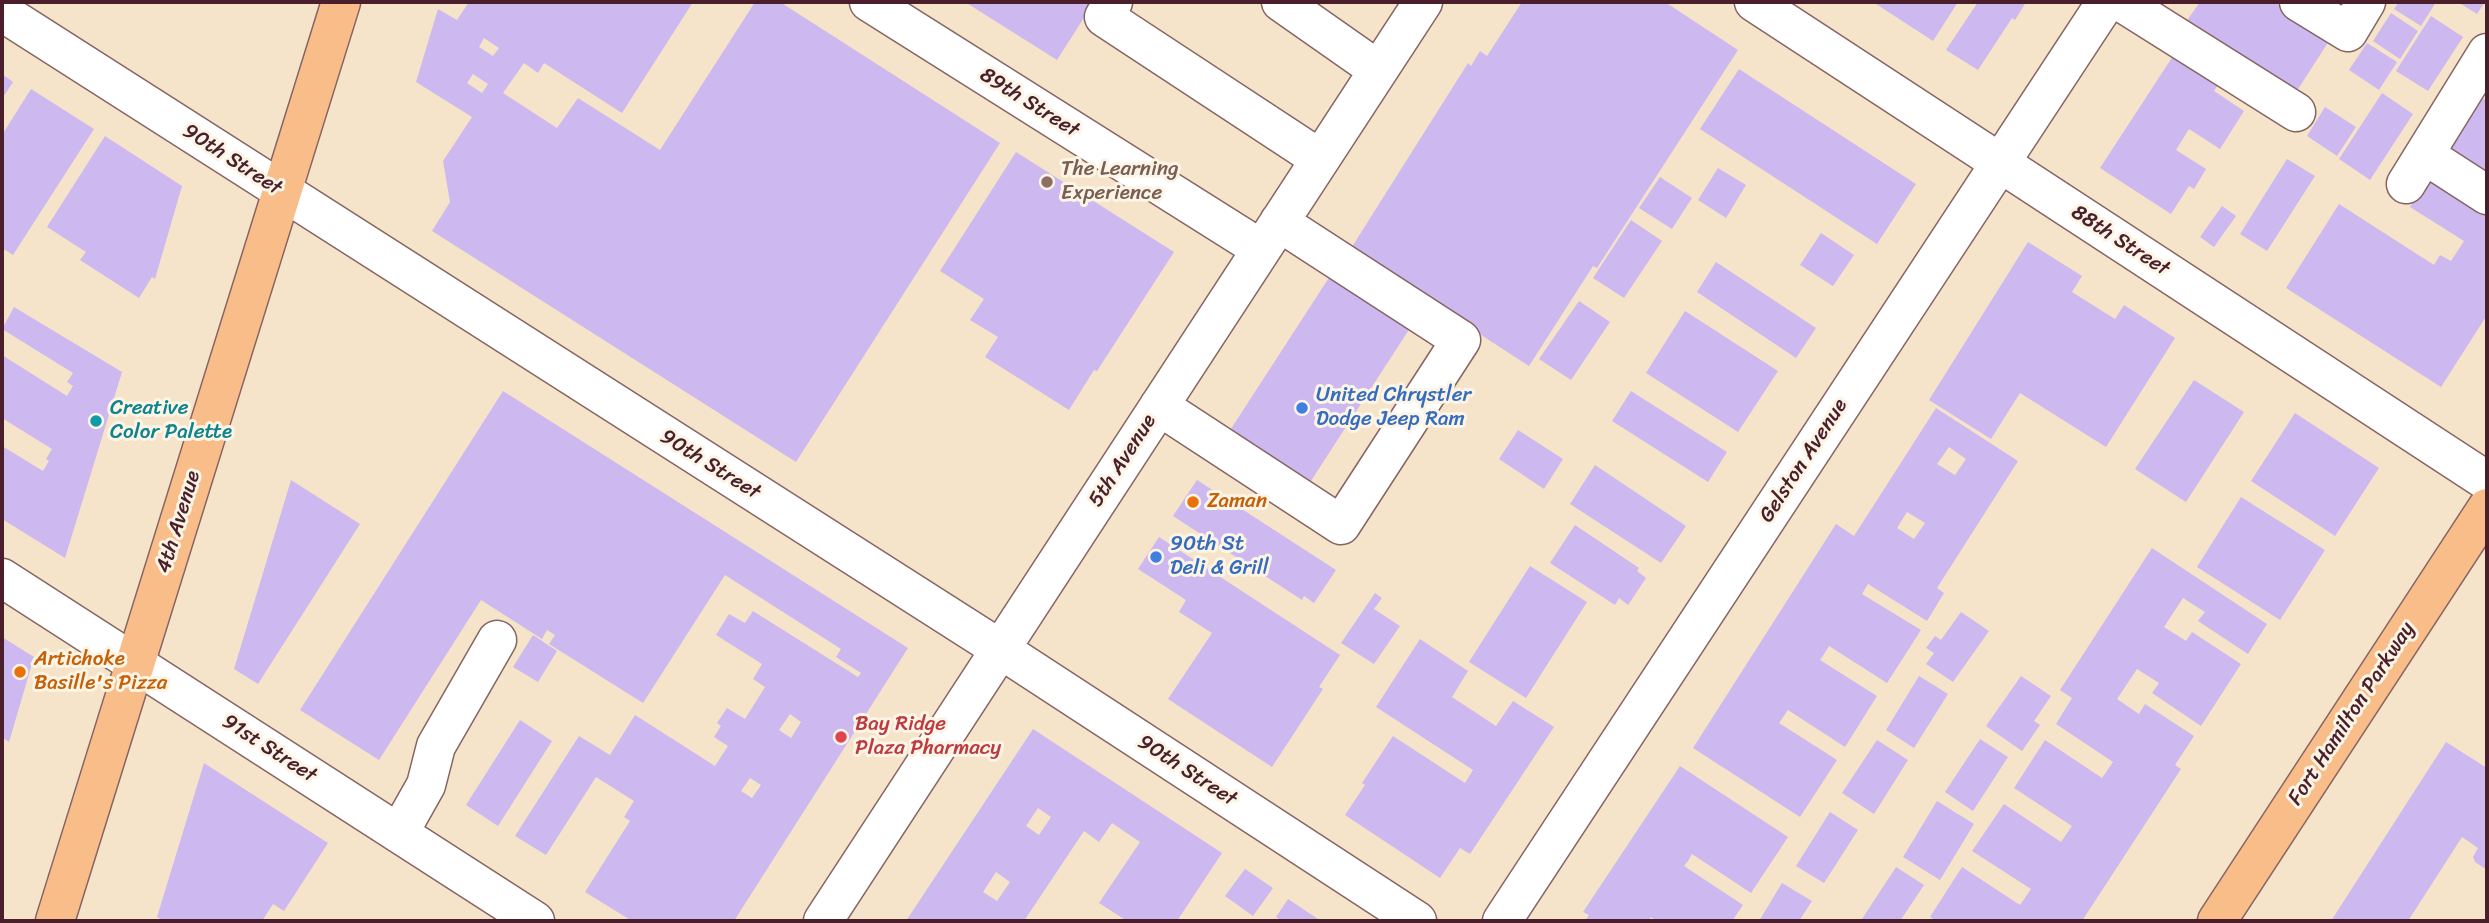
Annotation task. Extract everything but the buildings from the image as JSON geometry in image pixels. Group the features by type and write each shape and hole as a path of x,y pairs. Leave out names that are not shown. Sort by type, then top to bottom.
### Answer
{"main road":[{"name":"4th Avenue","path":"55,921 341,2"},
{"name":"Fort Hamilton Parkway","path":"2217,921 2487,508"}],"street":[{"name":"89th Street","path":"869,2 1270,235 1461,340 1341,525 1159,406"},
{"path":"1113,2 1104,17 1320,159"},
{"path":"1281,2 1378,71"},
{"name":"5th Avenue","path":"823,921 1423,2"},
{"name":"88th Street","path":"1754,2 2487,481"},
{"name":"Gelston Avenue","path":"1502,921 2106,2"},
{"path":"2122,2 2296,112"},
{"path":"2298,2 2348,32 2366,2"},
{"name":"90th Street","path":"2,12 1000,649 1417,921"},
{"path":"2482,74 2416,169 2487,195"},
{"name":"91st Street","path":"2,578 535,921"},
{"path":"399,833 426,785 436,746 497,640"}],"place":[{"name":"The Learning Experience","path":"1047,182"},
{"name":"United Chrystler Dodge Jeep Ram","path":"1302,408"},
{"name":"Creative Color Palette","path":"96,421"},
{"name":"Zaman","path":"1193,502"},
{"name":"90th St Deli & Grill","path":"1156,557"},
{"name":"Artichoke Basille's Pizza","path":"20,672"},
{"name":"Bay Ridge Plaza Pharmacy","path":"841,737"}]}
